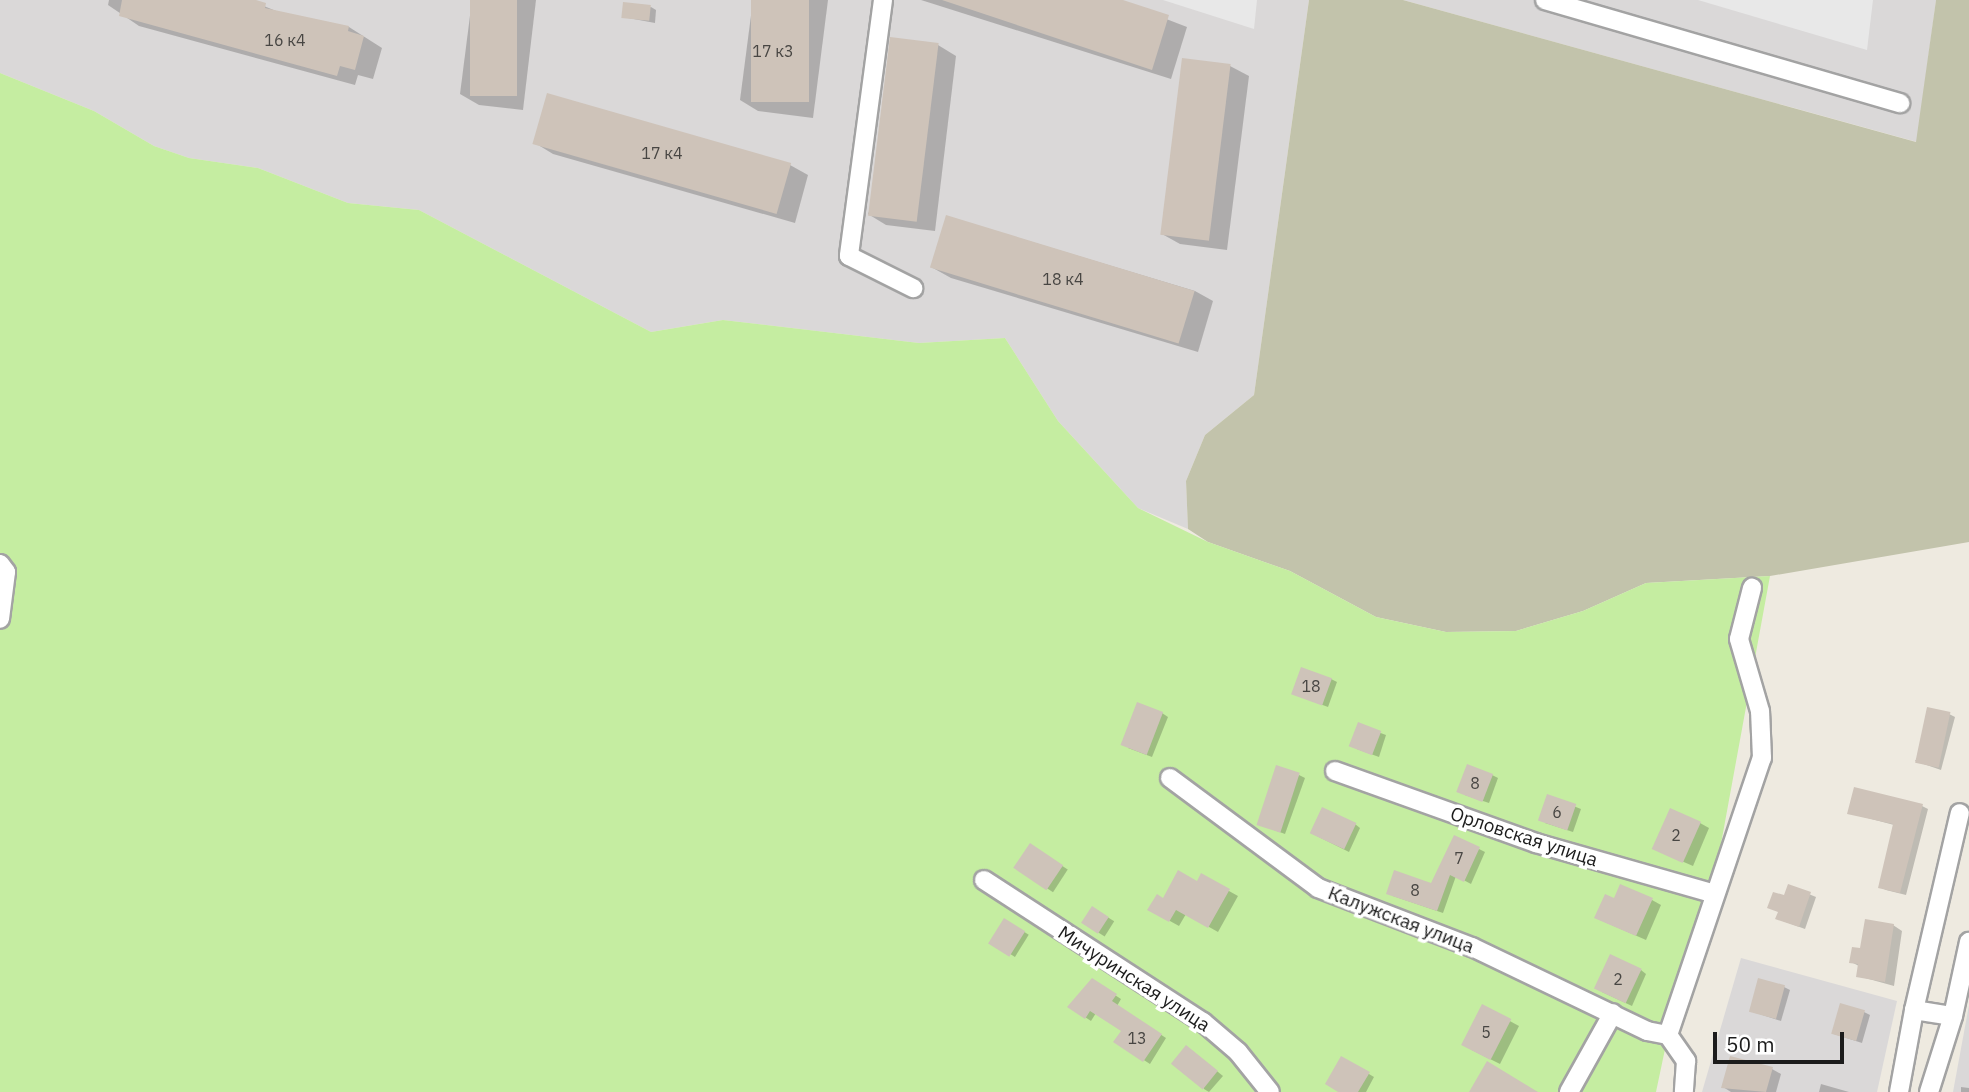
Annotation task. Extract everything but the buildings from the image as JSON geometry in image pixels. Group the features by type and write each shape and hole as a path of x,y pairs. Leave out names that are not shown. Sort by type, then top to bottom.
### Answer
{"street":[{"path":"883,0 849,256 913,288"},
{"path":"1545,0 1900,103"},
{"path":"0,564 6,572 0,619"},
{"path":"1684,1092 1686,1061 1668,1035 1762,758 1760,712 1739,639 1752,587"},
{"name":"Орловская улица","path":"1335,771 1536,843 1715,894"},
{"name":"Калужская улица","path":"1170,778 1318,888 1472,947 1647,1031 1668,1035"},
{"path":"1899,1092 1914,1010 1960,813"},
{"name":"Мичуринская улица","path":"984,880 1203,1022 1238,1052 1270,1092"},
{"path":"1929,1092 1953,1016 1969,942"},
{"path":"1914,1010 1953,1016"},
{"path":"1569,1092 1613,1013"}],"shaded area":[{"path":"0,0 1309,0 1254,395 1205,435 1186,481 1188,529 1138,508 1058,421 1005,338 919,343 723,320 651,332 419,210 348,203 258,168 189,158 154,146 94,111 0,73"},
{"path":"1163,0 1257,0 1254,29"},
{"path":"1309,0 1403,0 1916,142 1936,0 1969,0 1969,542 1770,576 1646,583 1583,611 1516,631 1446,632 1376,617 1290,571 1208,542 1188,529 1186,481 1205,435 1254,395"},
{"path":"1403,0 1936,0 1917,142"},
{"path":"1698,0 1873,0 1867,50"},
{"path":"1741,958 1897,1001 1877,1092 1702,1092"},
{"path":"1969,1005 1969,1092 1953,1092"}],"green space":[{"path":"0,73 94,111 154,146 189,158 258,168 348,203 419,210 651,332 723,320 919,343 1005,338 1058,421 1138,508 1208,542 1290,571 1376,617 1446,632 1516,631 1583,611 1646,583 1770,576 1712,893 1668,1035 1656,1092 0,1092"}]}
